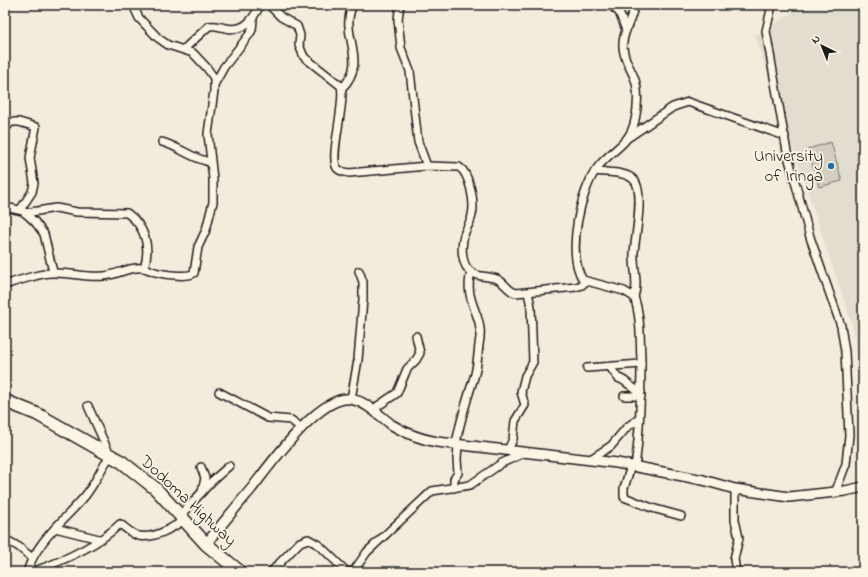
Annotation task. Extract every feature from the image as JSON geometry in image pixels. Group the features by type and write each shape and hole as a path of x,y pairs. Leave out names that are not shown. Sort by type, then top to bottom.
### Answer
{"highway":[{"name":"Dodoma Highway","path":"5,401 37,414 110,454 142,476 206,544 240,572"}],"street":[{"path":"133,5 141,20 162,42 193,53 201,60 211,73 215,83"},
{"path":"5,284 53,272 86,277 115,275 135,268 144,268 168,274 191,275 194,273 198,247 206,230 213,202 208,134 215,83 224,67 252,30 253,20 260,5"},
{"path":"269,5 281,17 297,26 300,35 299,45 304,57 330,79 339,83 342,88"},
{"path":"353,5 348,21 354,66 342,88 335,158 337,168 349,173 427,166 455,165 462,168 467,175 473,209 472,216 464,234 462,252 465,265 471,272 478,276 498,280 513,292 576,287 585,282"},
{"path":"400,5 398,19 401,48 410,71 418,142 427,166"},
{"path":"610,5 619,12 626,30"},
{"path":"629,137 636,118 637,89 634,78 624,56 623,39 634,5"},
{"path":"772,5 766,31 787,152 810,236 841,326 845,346 849,435 846,464 835,492"},
{"path":"184,49 196,40 207,28 213,26 236,28 253,20"},
{"path":"634,296 624,291 585,282 578,270 576,254 578,216 586,191 595,171 629,137 673,106 688,102 785,136"},
{"path":"5,130 11,122 20,122 36,127 30,158 34,183 32,192 23,212"},
{"path":"162,142 173,145 190,157 210,162"},
{"path":"595,171 631,177 637,184 638,214 634,256 634,296 639,324 641,364 639,419 640,434 633,466 624,488 624,497 652,508 681,516"},
{"path":"5,207 23,212 60,208 77,212 127,213 144,232 147,250 144,268"},
{"path":"23,212 44,234 53,272"},
{"path":"351,399 358,360 363,299 363,282 359,271"},
{"path":"454,488 454,479 459,471 456,459 459,426 475,374 480,337 480,328 469,291 471,272"},
{"path":"508,450 513,439 515,421 525,405 521,392 525,376 533,362 532,312 528,292"},
{"path":"372,410 397,393 407,369 420,353 416,336"},
{"path":"587,368 641,364"},
{"path":"610,367 616,377 624,379 641,394"},
{"path":"218,392 268,418 291,420 301,428"},
{"path":"624,396 641,394"},
{"path":"206,544 301,428 333,403 351,399 372,410 392,425 414,437 457,445 633,466 703,480 735,489 789,497 835,492 863,487"},
{"path":"27,572 32,558 55,528 86,495 110,454 88,406"},
{"path":"589,460 611,446 627,427 639,419"},
{"path":"353,572 367,552 432,490 439,488 454,488 474,483 489,471 524,453"},
{"path":"32,572 66,558 108,535 120,524 138,536 148,536 168,530 181,519 212,481 229,466"},
{"path":"201,467 205,478 202,493"},
{"path":"735,489 735,520 739,538 734,559 736,572"},
{"path":"55,528 99,539"},
{"path":"5,539 20,547 32,558"},
{"path":"271,572 300,542 308,539 319,545 347,572"}],"shaded area":[{"name":"University of Iringa","path":"804,5 863,5 863,388 853,327 755,36"},
{"path":"831,142 842,181 819,187 808,149"}],"place":[{"name":"University of Iringa","path":"831,166"}]}
